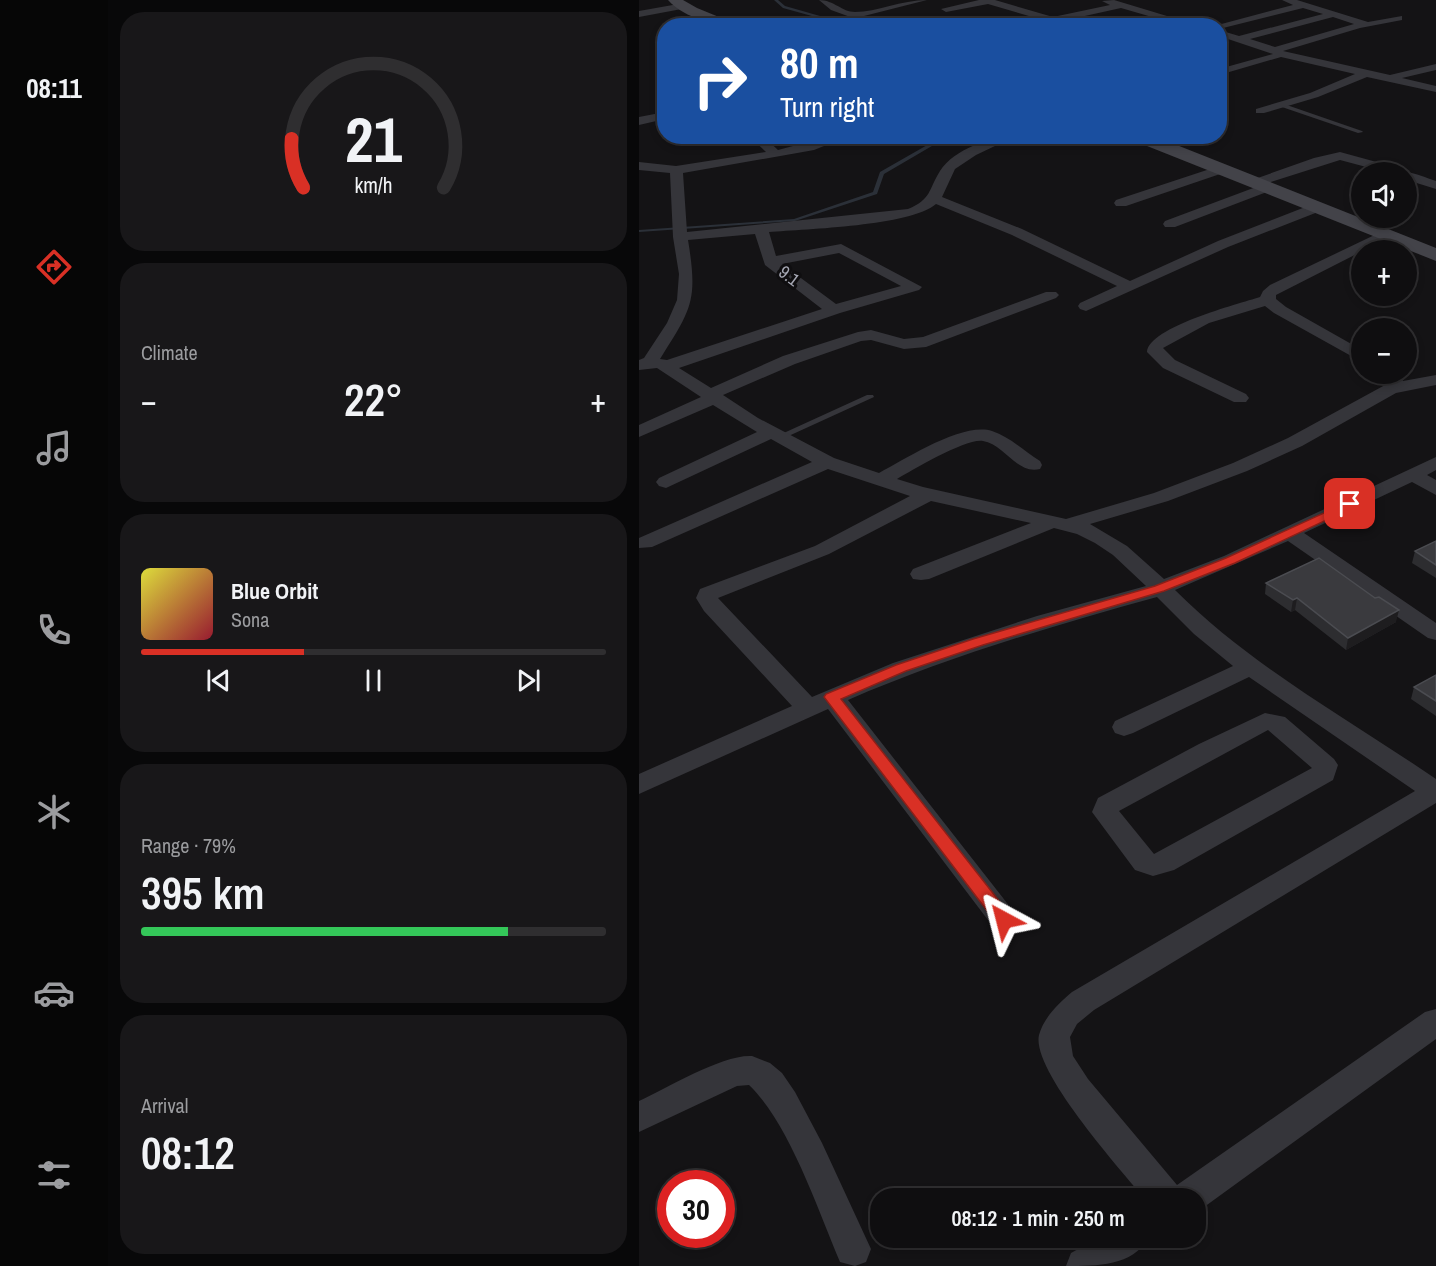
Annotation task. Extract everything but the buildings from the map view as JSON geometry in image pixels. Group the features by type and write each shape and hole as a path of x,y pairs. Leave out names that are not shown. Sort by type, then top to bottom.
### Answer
{"main road":[{"path":"679,3 716,18"},
{"path":"1158,144 1436,255"}],"street":[{"path":"824,0 834,8 861,18"},
{"path":"853,15 922,0"},
{"path":"1104,0 1171,18"},
{"path":"1287,0 1361,22 1362,26"},
{"path":"946,9 988,2 1046,18"},
{"path":"639,14 679,3"},
{"path":"1062,18 1121,5"},
{"path":"1227,24 1304,5"},
{"path":"1210,18 1243,10"},
{"path":"1227,40 1334,14"},
{"path":"1227,70 1271,59 1278,52 1362,26 1399,18"},
{"path":"1227,36 1299,59 1436,89"},
{"path":"1299,59 1320,52"},
{"path":"1386,79 1436,66"},
{"path":"1260,111 1314,95 1364,74"},
{"path":"639,121 657,117"},
{"path":"764,144 772,151 772,155"},
{"path":"639,166 676,170 772,155 822,144"},
{"path":"680,232 761,230 899,215 918,210 935,198 943,177 953,165 992,144"},
{"path":"1170,224 1318,161 1340,156 1361,162"},
{"path":"1121,203 1222,169"},
{"path":"652,364 685,300 687,274 680,232 676,170"},
{"path":"1417,179 1436,185"},
{"path":"935,198 1017,232 1129,286"},
{"path":"1086,306 1223,244 1318,207"},
{"name":"9.1","path":"761,230 770,262 834,310"},
{"path":"1268,300 1268,294 1275,288 1385,234"},
{"path":"652,364 914,287 841,248 770,262"},
{"path":"639,432 789,360 858,337 876,336 904,344 926,342 1051,295"},
{"path":"1268,300 1280,310 1351,351"},
{"path":"1240,398 1169,364 1160,357 1155,348 1158,343 1203,320 1268,300"},
{"path":"652,364 827,462 928,494 1084,528 1110,542 1217,642 1435,791 1083,1001 1066,1015 1054,1036 1058,1060 1077,1089 1157,1188"},
{"path":"1417,380 1436,380"},
{"path":"921,574 1060,523 1161,497 1241,467 1295,442 1385,384"},
{"path":"666,482 776,435"},
{"path":"880,480 957,441 980,435 995,440 1033,465"},
{"path":"645,543 827,462"},
{"path":"639,785 901,668 978,642 1159,589 1231,560 1436,463"},
{"path":"1413,474 1436,489"},
{"path":"928,494 822,550 708,594 707,598 712,606 820,703 1004,920"},
{"path":"1290,533 1436,633"},
{"path":"1124,727 1251,667"},
{"path":"1265,722 1276,723 1296,742 1325,765 1324,773 1164,862 1153,865 1146,862 1105,812 1107,805 1113,800 1265,722"},
{"path":"1296,742 1331,722"},
{"path":"1202,1188 1436,1022"},
{"path":"639,1117 732,1073 748,1069 760,1074 790,1115 853,1249"},
{"path":"1084,1266 1113,1248"}],"lane":[{"path":"1281,105 1360,132"},
{"path":"776,435 870,397"}],"waterway":[{"path":"776,0 784,7 825,18"},
{"path":"639,231 795,220 875,193 882,173 933,144"}],"route":[{"path":"1004,920 832,697 901,668 978,642 1159,589 1231,560 1350,504"}]}
